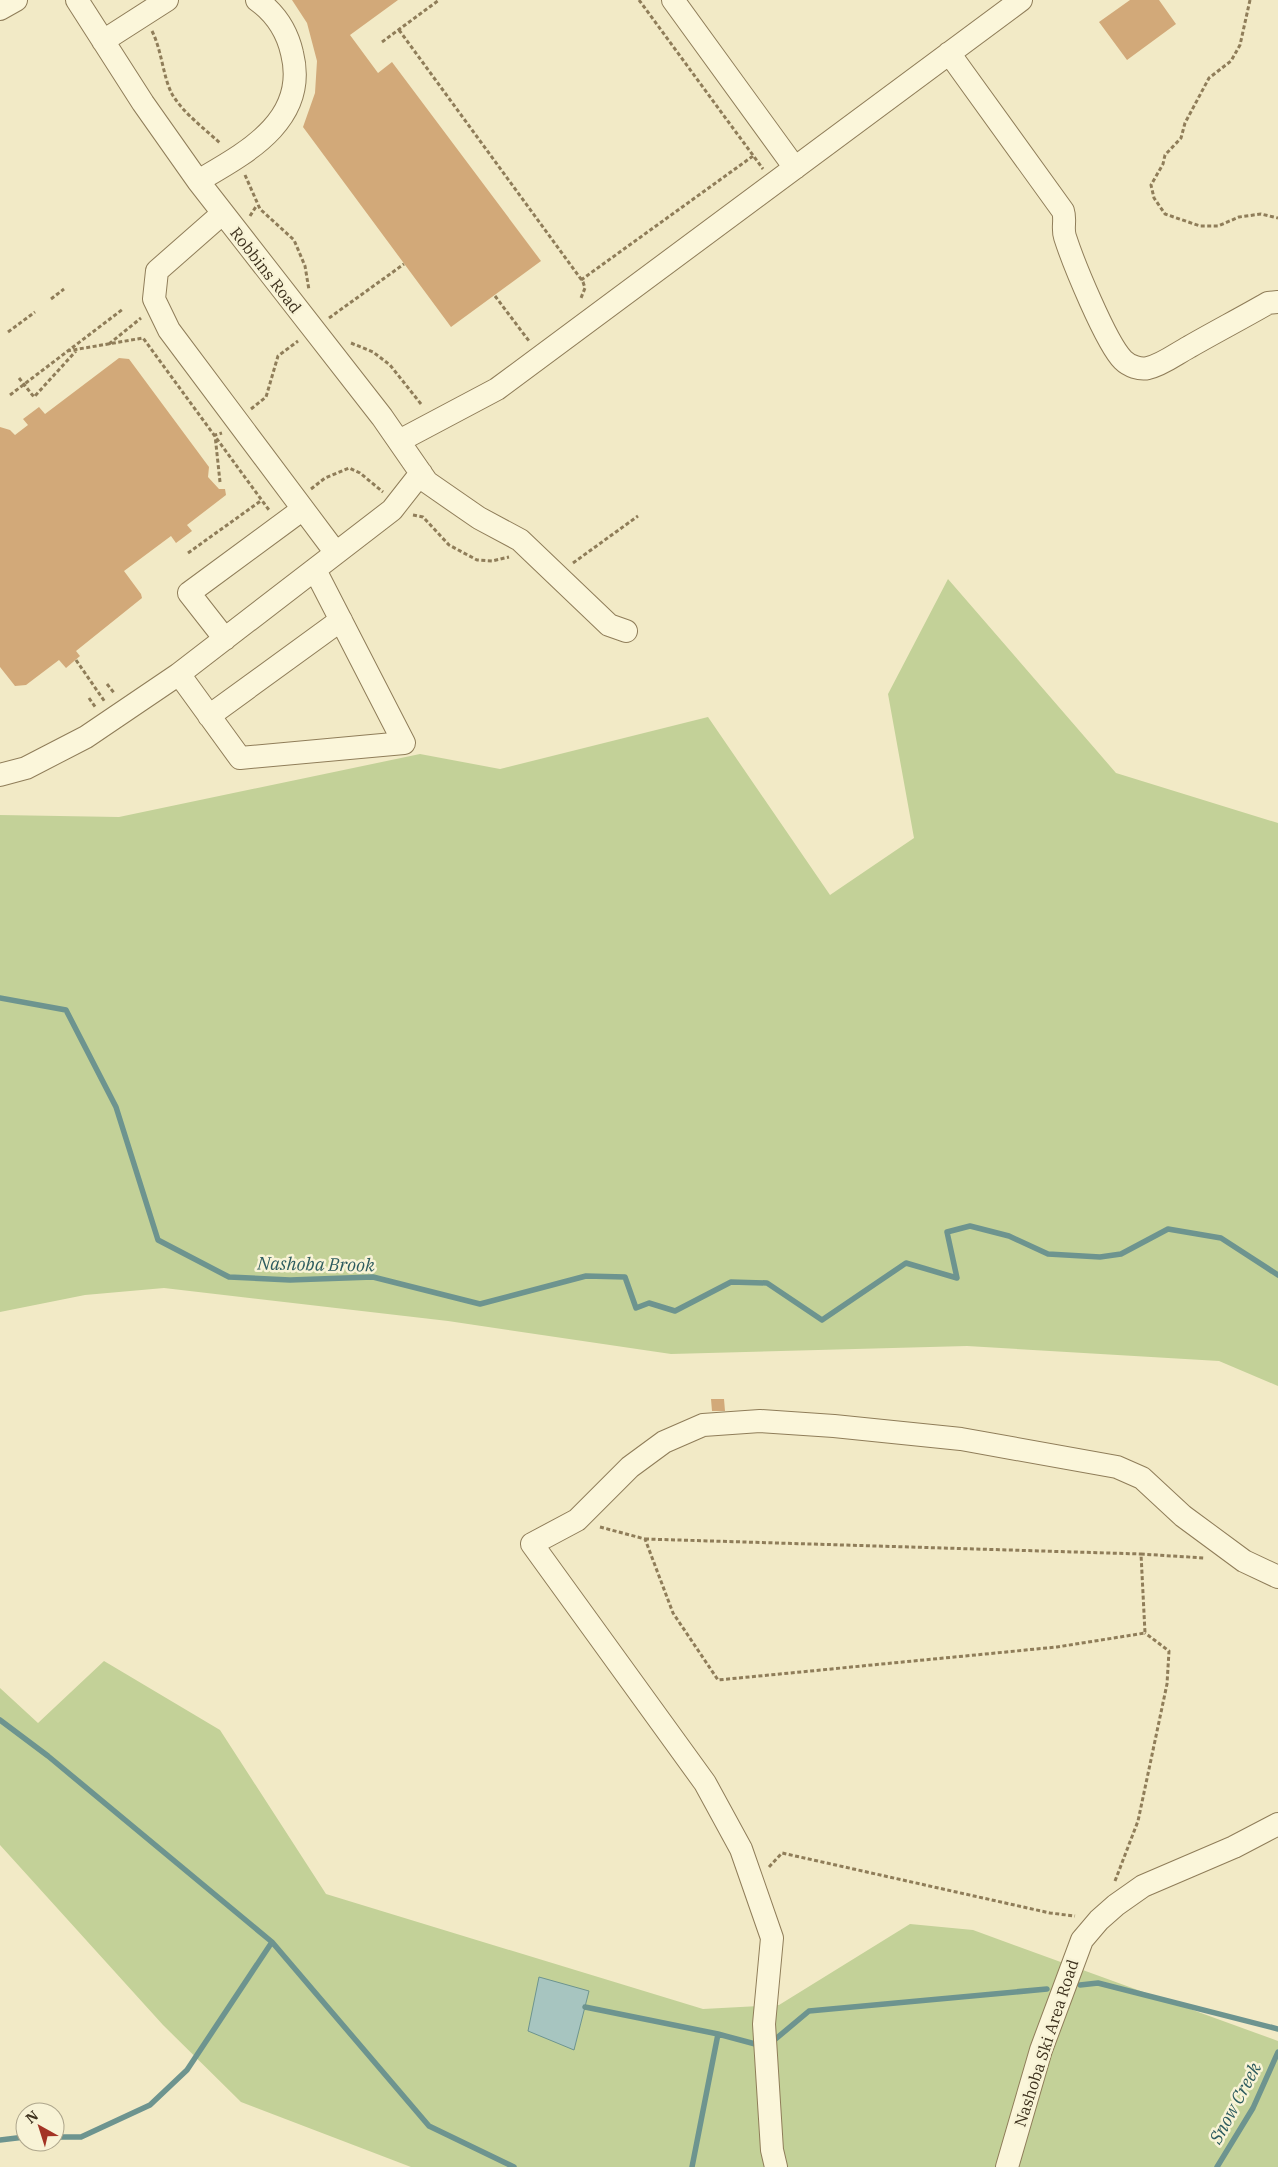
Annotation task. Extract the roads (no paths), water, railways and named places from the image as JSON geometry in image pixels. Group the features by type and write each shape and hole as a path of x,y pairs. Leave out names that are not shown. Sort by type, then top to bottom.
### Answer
{"lane":[{"path":"0,9 16,0"},
{"name":"Robbins Road","path":"76,0 198,181 382,417 427,482 479,518 520,540 609,625 626,631"},
{"path":"103,42 168,0"},
{"path":"198,181 264,138 274,127 291,98 294,80 294,61 289,41 276,17 257,0"},
{"path":"673,0 795,168"},
{"path":"399,442 497,389 1021,0"},
{"path":"950,53 1063,211 1066,220 1064,234 1074,261 1101,321 1115,349 1124,361 1137,368 1148,368 1268,303 1278,302"},
{"path":"222,213 157,272 154,299 169,330 305,501 336,554"},
{"path":"0,775 26,768 86,737 179,674 392,510 421,474"},
{"path":"225,639 189,593 305,501"},
{"path":"179,674 240,758 404,743 315,570"},
{"path":"209,716 341,620"},
{"path":"776,2167 772,2150 764,2024 772,1938 741,1849 705,1783 532,1544 578,1520 630,1467 664,1442 703,1424 760,1421 834,1426 961,1439 1117,1467 1142,1478 1182,1516 1244,1561 1278,1577"},
{"name":"Nashoba Ski Area Road","path":"1007,2167 1041,2050 1082,1940 1099,1920 1143,1886 1234,1847 1278,1824"}],"water":[{"path":"539,1977 589,1991 574,2050 528,2031"}],"waterway":[{"name":"Nashoba Brook","path":"0,998 66,1010 116,1107 158,1240 229,1277 290,1280 373,1277 480,1304 586,1276 625,1277 636,1308 649,1303 675,1311 731,1282 767,1283 822,1320 906,1263 957,1278 947,1232 970,1226 1009,1236 1048,1254 1100,1257 1121,1254 1168,1229 1221,1238 1278,1275"},
{"path":"0,1720 48,1756 272,1942 429,2126 514,2167"},
{"path":"65,2137 81,2137 150,2105 187,2070 272,1942"},
{"path":"1080,1985 1098,1983 1278,2029"},
{"path":"772,2042 809,2011 1047,1989"},
{"path":"585,2007 718,2034"},
{"path":"692,2167 718,2034 759,2045"},
{"name":"Snow Creek","path":"1217,2167 1253,2108 1278,2052"},
{"path":"0,2140 15,2138"}]}
